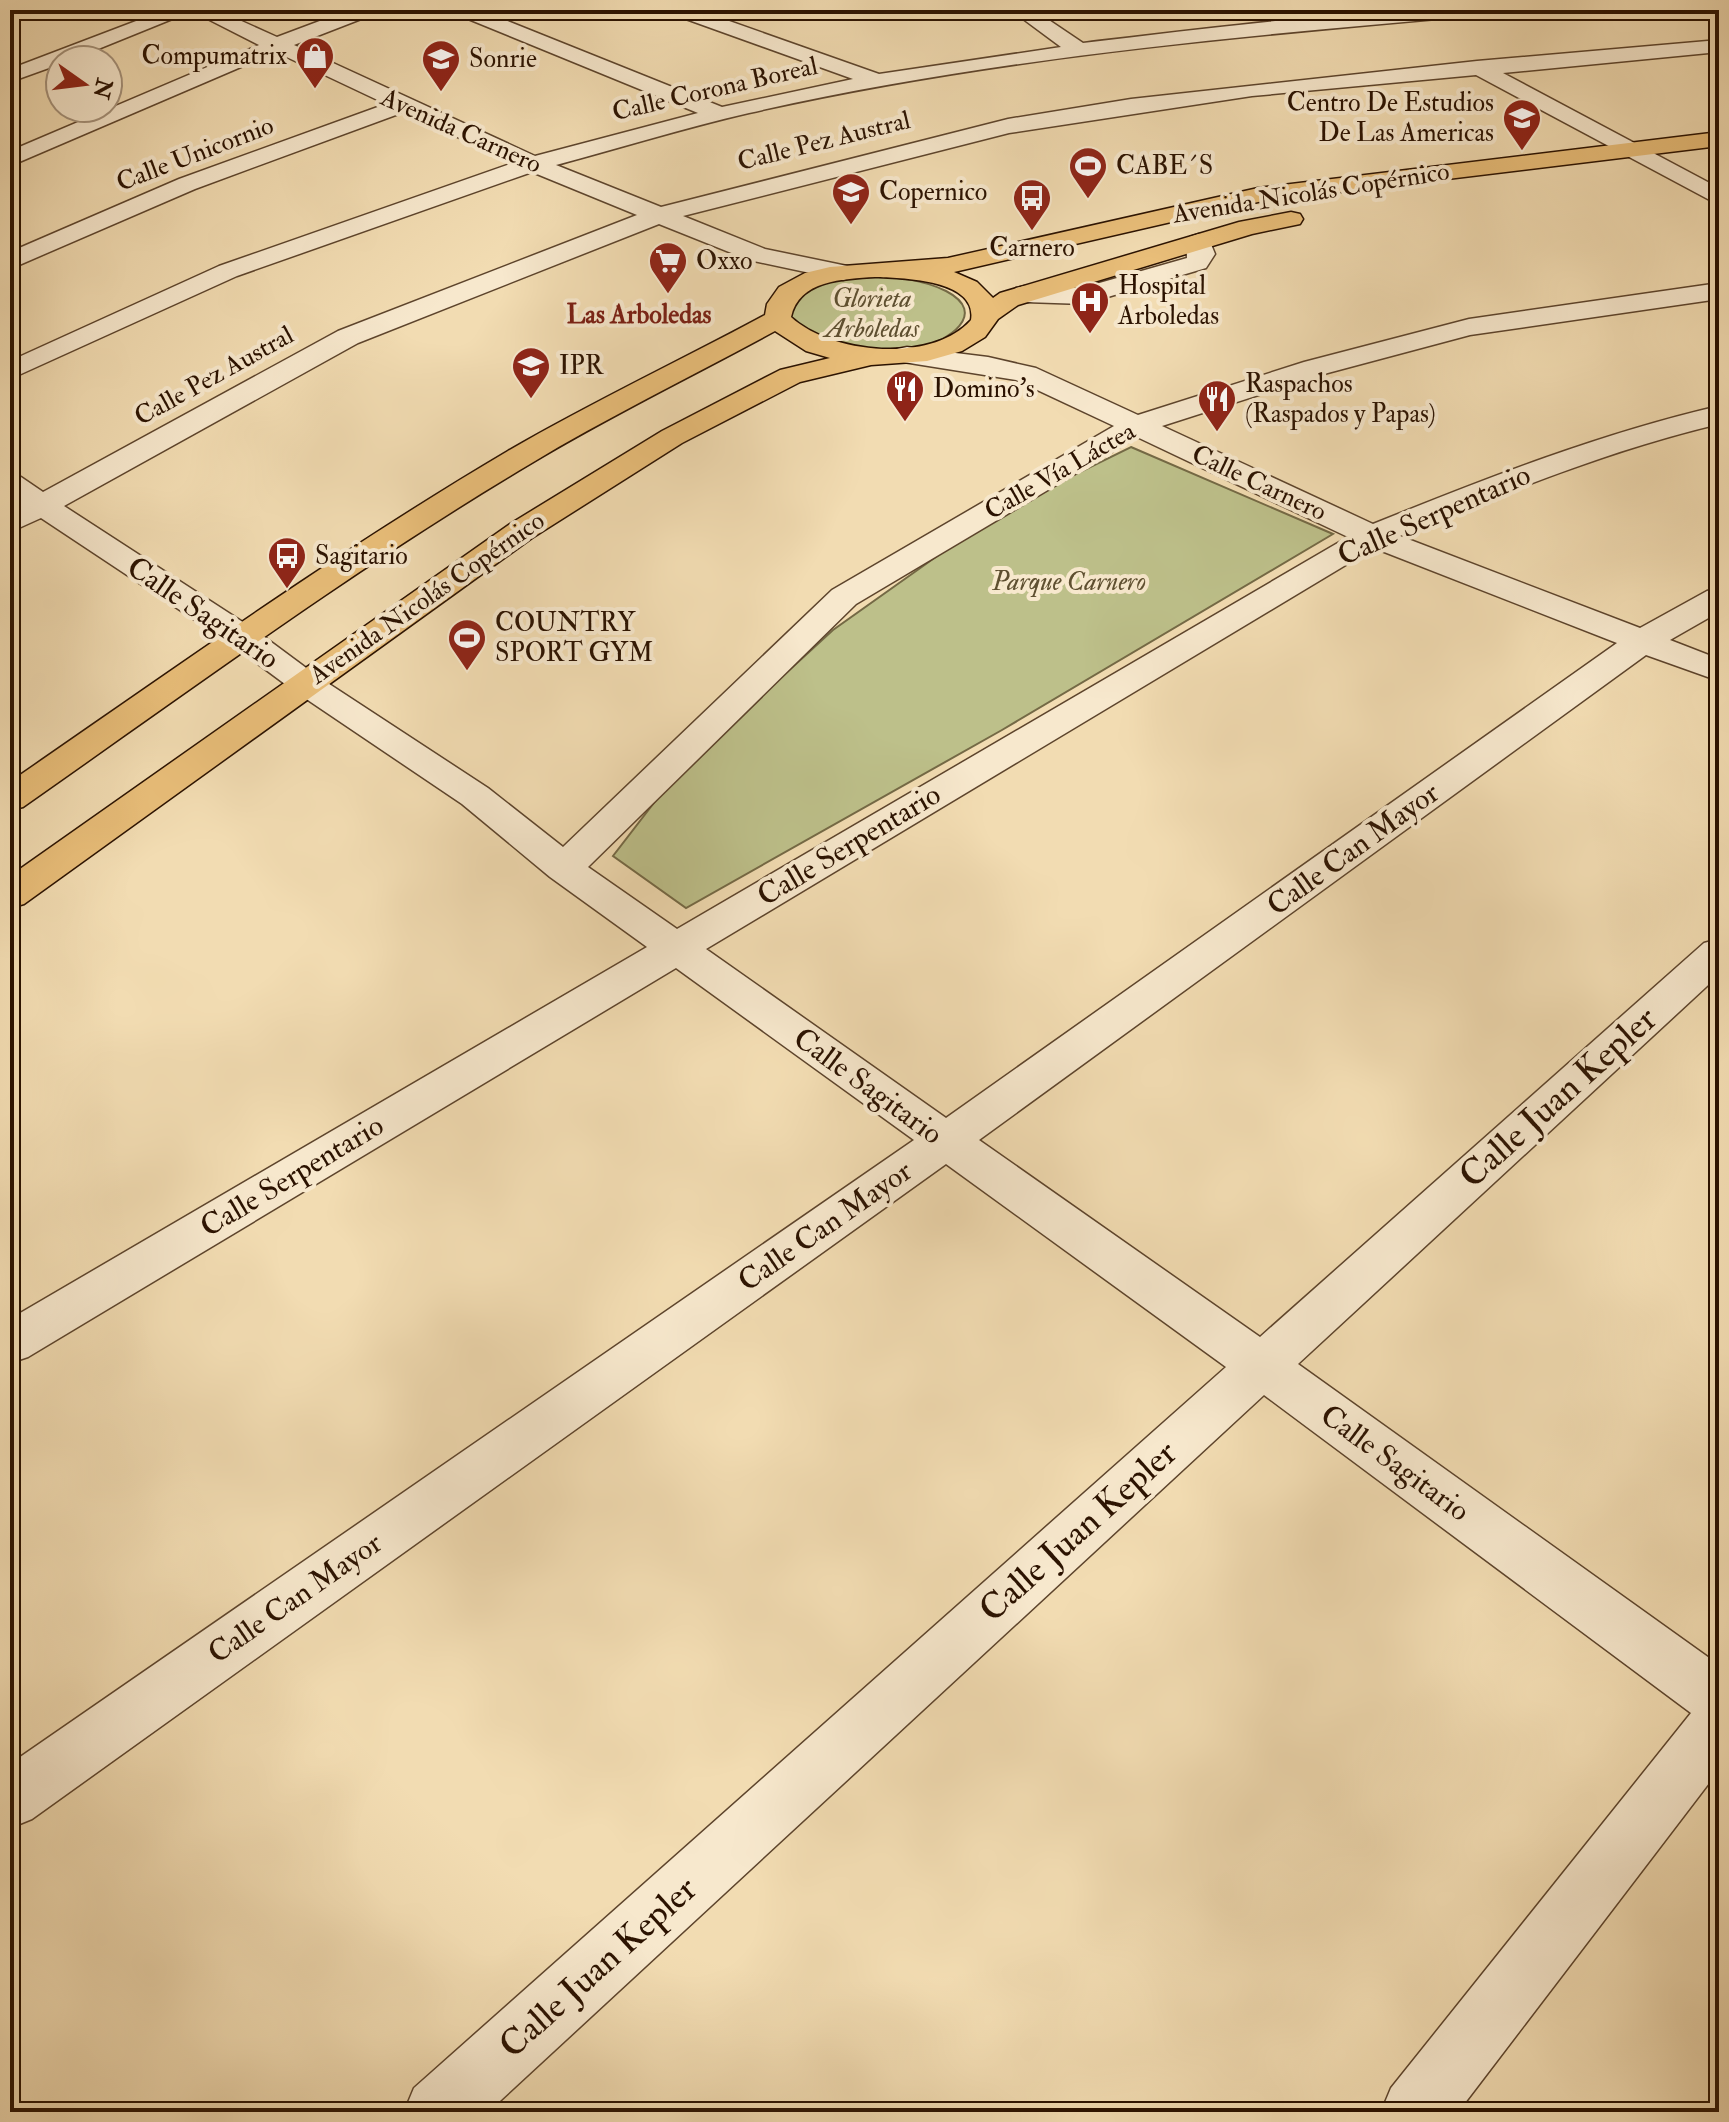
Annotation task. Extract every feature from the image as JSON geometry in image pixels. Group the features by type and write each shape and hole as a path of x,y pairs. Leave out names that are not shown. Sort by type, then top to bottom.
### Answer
{"main road":[{"name":"Avenida Nicolás Copérnico","path":"908,270 948,266 1258,195 1719,139"},
{"path":"1623,177 1707,167"},
{"name":"Avenida Nicolás Copérnico","path":"1199,242 1248,227 1308,216"},
{"path":"10,799 243,637 487,477 777,311 790,290 802,284 843,272 908,270 940,276 966,287 982,300 984,320"},
{"path":"777,311 788,332 809,344 838,352 873,356 907,355 962,341 1009,299 1025,294"},
{"name":"Avenida Nicolás Copérnico","path":"10,895 521,531 672,437 790,376 873,356"}],"street":[{"path":"10,76 183,10"},
{"name":"Avenida Carnero","path":"201,10 533,164 758,255 843,272"},
{"path":"10,159 273,46 367,10"},
{"path":"463,10 720,114"},
{"path":"679,10 877,81"},
{"path":"1021,10 1079,50"},
{"name":"Calle Corona Boreal","path":"10,371 228,271 533,164 720,114 877,81 1079,50 1380,14 1471,10"},
{"path":"1380,14 1719,198"},
{"path":"1207,17 1231,31"},
{"name":"Calle Pez Austral","path":"20,504 348,337 659,215 1008,126 1252,90 1719,46"},
{"name":"Calle Unicornio","path":"10,261 187,184 403,105"},
{"name":"Avenida Carnero","path":"726,242 750,261 768,281 777,311"},
{"path":"1025,294 1084,296 1197,263 1202,254 1199,242"},
{"name":"Calle Vía Láctea","path":"564,868 844,597 1137,425 1314,368 1469,327 1719,291"},
{"name":"Calle Carnero","path":"984,320 1005,358 1026,374"},
{"name":"Calle Carnero","path":"907,355 988,365 1026,374 1372,536 1719,671"},
{"name":"Calle Serpentario","path":"10,1343 1372,536 1539,468 1668,427 1719,415"},
{"name":"Calle Sagitario","path":"20,504 243,637 305,683 475,796 564,868 1261,1365 1719,1699"},
{"name":"Calle Can Mayor","path":"10,1799 946,1141 1643,641 1719,598"},
{"name":"Calle Juan Kepler","path":"438,2112 1719,952"},
{"path":"1415,2112 1719,1723"}],"green space":[{"name":"Glorieta Arboledas","path":"868,276 908,279 937,287 959,300 964,309 964,318 951,333 929,345 879,351 814,345 780,308 809,288"},
{"name":"Parque Carnero","path":"1131,447 1333,534 1002,730 686,908 613,856 677,773 833,630 1023,500"}],"place":[{"name":"Compumatrix","path":"315,90"},
{"name":"Sonrie","path":"441,93"},
{"name":"Centro De Estudios De Las Americas","path":"1522,152"},
{"name":"CABE´S","path":"1088,200"},
{"name":"Copernico","path":"851,226"},
{"name":"Carnero","path":"1032,232"},
{"name":"Oxxo","path":"668,295"},
{"name":"Hospital Arboledas","path":"1090,335"},
{"name":"IPR","path":"531,400"},
{"name":"Domino's","path":"905,423"},
{"name":"Raspachos (Raspados y Papas)","path":"1217,433"},
{"name":"Sagitario","path":"287,590"},
{"name":"COUNTRY SPORT GYM","path":"467,672"}],"district":[{"name":"Las Arboledas","path":"639,315"}]}
